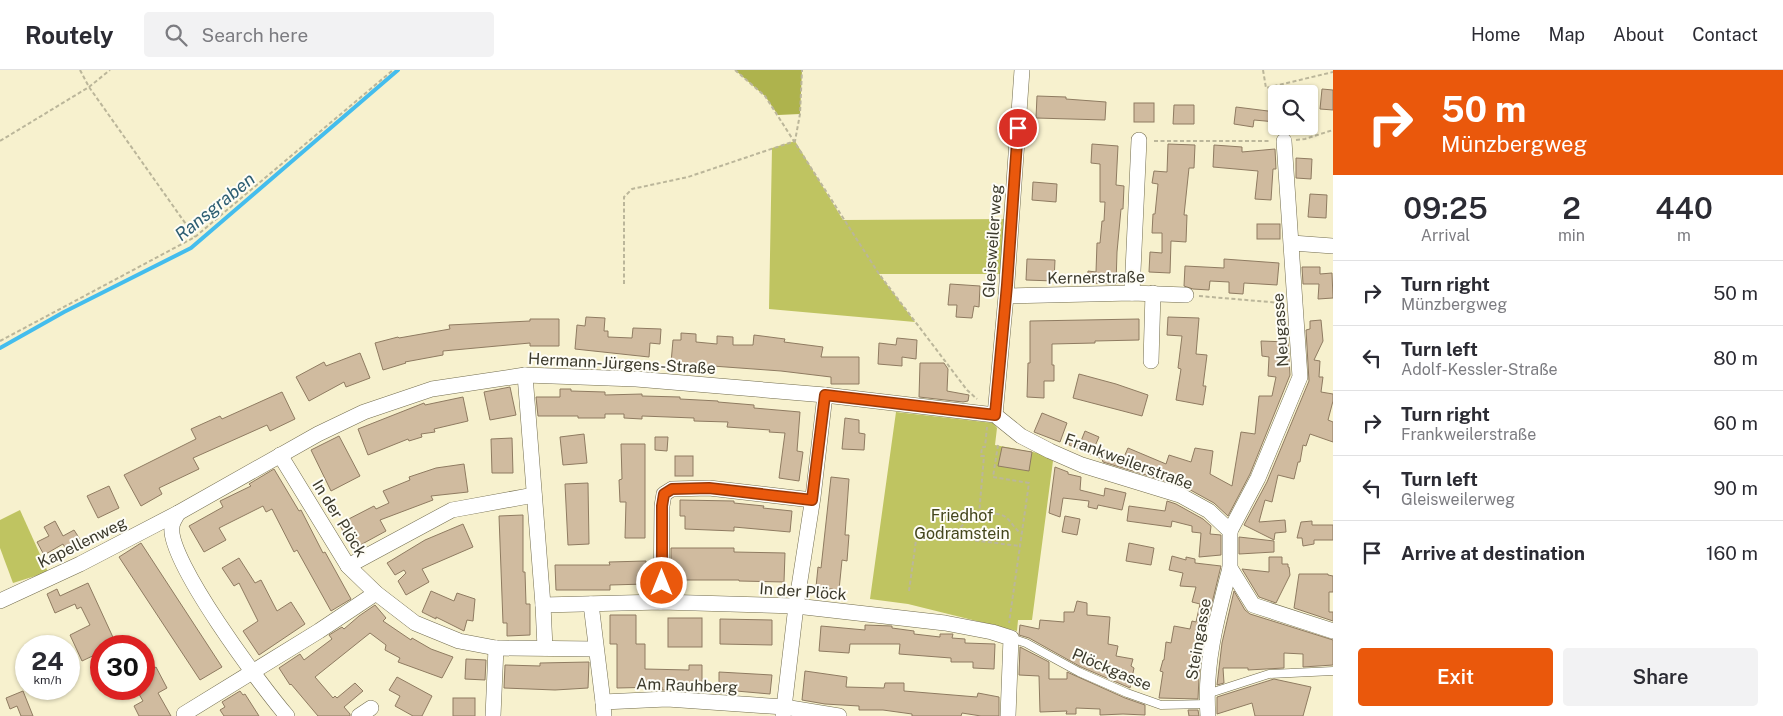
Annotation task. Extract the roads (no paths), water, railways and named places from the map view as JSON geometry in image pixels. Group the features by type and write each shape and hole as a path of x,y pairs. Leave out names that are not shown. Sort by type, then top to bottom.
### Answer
{"street":[{"name":"Gleisweilerweg","path":"992,419 1006,296 1022,70"},
{"path":"1132,293 1139,140"},
{"name":"Neugasse","path":"1230,531 1258,478 1300,377 1284,141"},
{"path":"1292,243 1333,246"},
{"name":"Kernerstraße","path":"1006,296 1132,293 1186,295"},
{"path":"1151,361 1153,293"},
{"path":"525,375 545,648"},
{"name":"Hermann-Jürgens-Straße","path":"178,513 318,434 364,412 432,389 525,375 636,379 825,395"},
{"path":"783,712 825,395 992,419"},
{"name":"Frankweilerstraße","path":"992,419 1050,451 1082,465 1180,495 1208,511 1230,531"},
{"name":"In der Plöck","path":"280,455 348,566 376,593 416,623 460,641 496,648 595,649"},
{"path":"662,602 662,506 664,494 672,489 709,488 812,500"},
{"path":"348,566 452,510 534,495"},
{"path":"178,513 172,526 173,540 179,558 195,587 286,716"},
{"name":"Kapellenweg","path":"0,600 80,564 178,513"},
{"path":"1230,531 1230,568 1253,604 1333,631"},
{"name":"Steingasse","path":"1207,705 1209,661 1214,631 1230,568"},
{"path":"185,715 376,593"},
{"name":"In der Plöck","path":"543,604 662,602 796,606 945,623 992,632 1011,638"},
{"path":"590,604 603,709"},
{"path":"1008,716 1011,638"},
{"path":"493,716 496,648"},
{"name":"Am Rauhberg","path":"603,709 667,699 783,712 839,716"}],"lane":[{"name":"Plöckgasse","path":"1011,638 1026,643 1079,672 1127,693 1161,705 1207,705 1269,674 1333,671"}],"waterway":[{"name":"Ransgraben","path":"0,348 64,312 191,248 398,70"}],"park label":[{"name":"Friedhof Godramstein","path":"962,524"}]}
